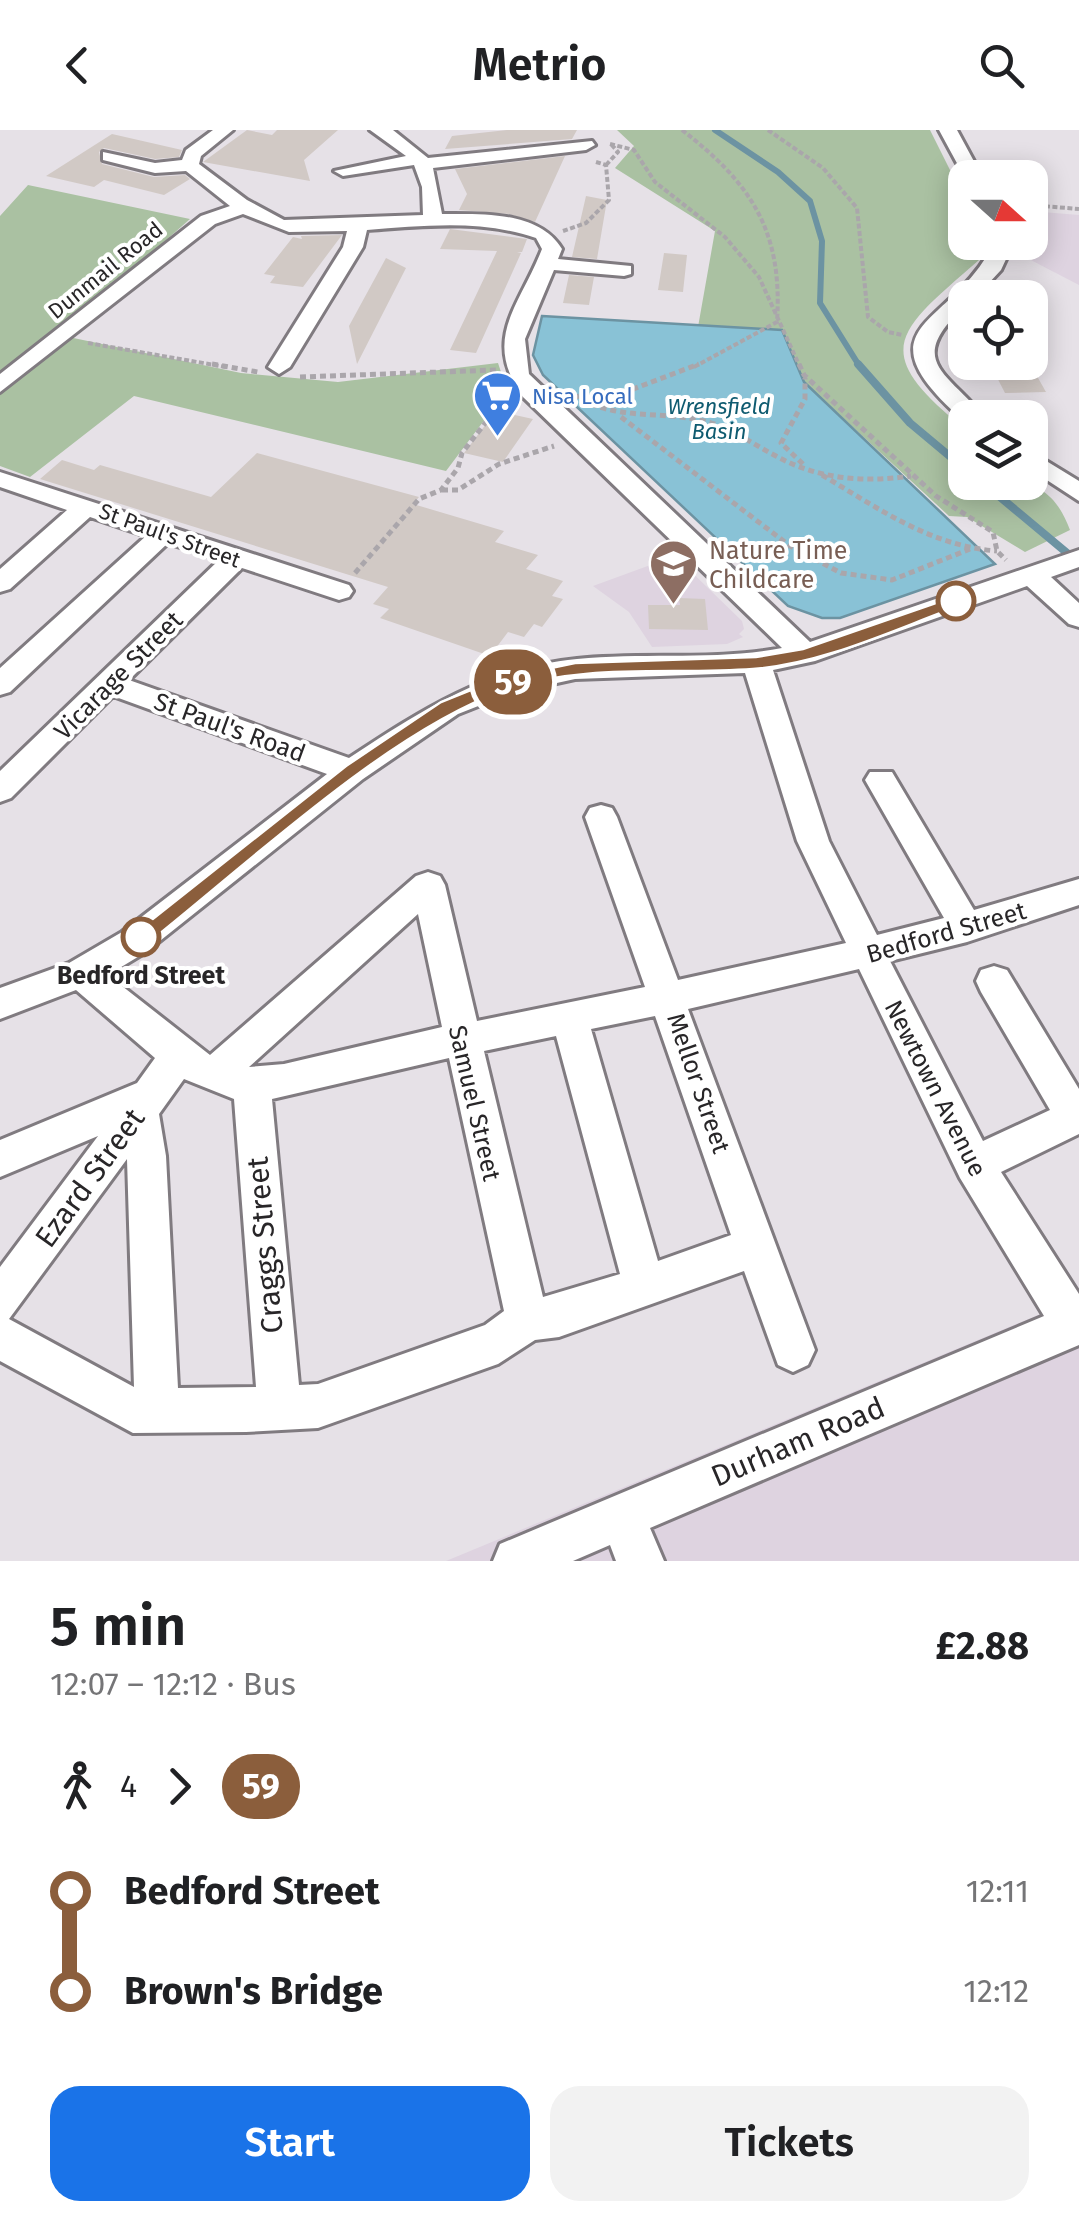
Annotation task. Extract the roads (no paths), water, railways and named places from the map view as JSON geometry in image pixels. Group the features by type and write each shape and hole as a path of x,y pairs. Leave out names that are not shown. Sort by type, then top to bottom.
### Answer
{"street":[{"path":"190,165 192,154 224,130"},
{"path":"379,130 402,142 422,162 432,182 432,216"},
{"path":"948,130 964,160"},
{"path":"343,171 586,146"},
{"path":"109,156 156,168 190,165 265,219 286,226 404,224 432,216 506,222 534,229 548,252 624,270"},
{"name":"Dunmail Road","path":"0,385 208,220 248,206"},
{"path":"252,364 289,368 353,246 358,226"},
{"path":"548,252 511,342 516,372 533,394 806,654"},
{"path":"949,400 930,378 924,359 926,339 948,306 1000,260"},
{"path":"1048,471 1079,493"},
{"name":"St Paul's Street","path":"0,479 339,591"},
{"path":"0,583 88,506"},
{"path":"0,685 164,533"},
{"name":"Vicarage Street","path":"0,790 236,558"},
{"path":"0,1004 81,973 178,910 352,771 448,706 504,684 575,668 756,663 806,654 1049,569 1079,618"},
{"name":"Newtown Avenue","path":"756,663 810,834 868,956 974,1165 1076,1324"},
{"name":"St Paul's Road","path":"109,684 352,771"},
{"path":"880,780 967,928"},
{"name":"Mellor Street","path":"601,817 669,995 793,1350"},
{"name":"Samuel Street","path":"233,1081 428,885 526,1320"},
{"name":"Bedford Street","path":"233,1081 460,1040 868,956 1079,892"},
{"path":"81,973 180,1054 233,1081"},
{"path":"974,1165 1066,1120 1071,1110 994,981"},
{"path":"568,1018 644,1286"},
{"name":"Ezard Street","path":"0,1302 180,1054"},
{"name":"Craggs Street","path":"233,1081 279,1405"},
{"path":"0,1159 144,1103 157,1413"},
{"path":"0,1337 134,1411 318,1406 498,1342 526,1320 560,1316 756,1246"},
{"name":"Durham Road","path":"517,1561 632,1540 1076,1324"}],"water":[{"name":"Wrensfield Basin","path":"542,316 782,330 804,382 995,564 840,618 822,618 788,606 543,375 533,355"}],"waterway":[{"path":"715,130 778,172 810,201 822,241 820,303 858,364"},
{"path":"858,364 910,423 948,455"},
{"path":"1004,500 1079,563"}],"place":[{"name":"Nisa Local","path":"497,438"},
{"name":"Nature Time Childcare","path":"674,606"},
{"name":"Bedford Street","path":"141,937"}]}
